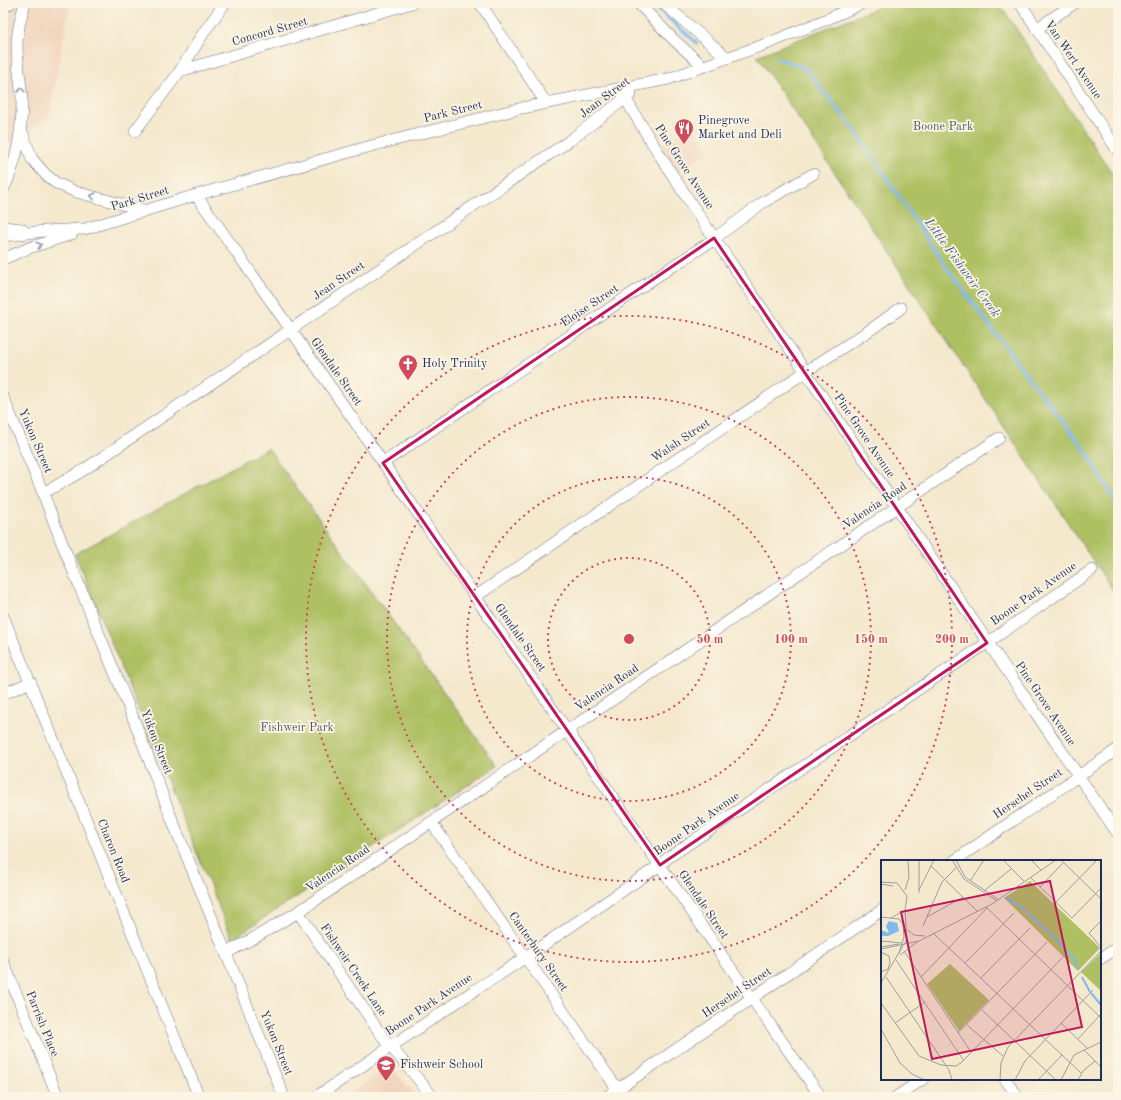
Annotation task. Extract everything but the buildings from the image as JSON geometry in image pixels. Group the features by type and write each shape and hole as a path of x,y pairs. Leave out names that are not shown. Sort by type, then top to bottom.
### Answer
{"street":[{"path":"3,8 10,3"},
{"path":"3,190 17,150 21,129 22,100 17,44 21,16 25,3"},
{"path":"135,131 180,72 204,32 225,3"},
{"name":"Concord Street","path":"180,72 412,3"},
{"path":"480,3 546,103"},
{"path":"638,3 702,66"},
{"path":"663,3 726,57"},
{"name":"Park Street","path":"3,236 45,231 85,229 144,210 371,146 546,103 623,93 644,84 668,79 726,57 769,43 863,3"},
{"name":"Van Wert Avenue","path":"1020,3 1118,151"},
{"path":"1036,29 1075,3"},
{"name":"Pine Grove Avenue","path":"623,93 670,171 714,238 806,372 987,643 1118,834"},
{"name":"Jean Street","path":"43,493 82,472 569,141 623,93"},
{"path":"21,129 32,159 46,175 56,183 76,192 144,210"},
{"name":"Eloise Street","path":"383,463 762,204 813,174"},
{"name":"Glendale Street","path":"196,195 291,329 821,1097"},
{"name":"Park Street","path":"3,227 45,231"},
{"path":"3,259 85,229"},
{"name":"Walsh Street","path":"475,597 901,308"},
{"name":"Yukon Street","path":"3,397 43,493 284,1097"},
{"name":"Valencia Road","path":"226,953 298,912 999,438"},
{"name":"Boone Park Avenue","path":"316,1097 526,957 660,865 682,848 987,643 1092,570"},
{"name":"Charon Road","path":"3,616 199,1097"},
{"path":"3,694 31,682"},
{"name":"Herschel Street","path":"955,860 1118,750"},
{"name":"Canterbury Street","path":"432,822 620,1093"},
{"name":"Herschel Street","path":"606,1097 620,1093 752,998 881,911"},
{"name":"Fishweir Creek Lane","path":"298,912 391,1046 433,1097"},
{"path":"1101,958 1118,947"},
{"name":"Parrish Place","path":"3,961 58,1097"},
{"path":"896,1097 921,1080"},
{"path":"1006,1080 1018,1097"}],"highlighted area":[{"path":"714,238 987,643 660,865 383,463"}],"shaded area":[{"path":"3,3 70,3 49,117 3,148"},
{"path":"693,126 711,151 677,172 661,146"},
{"name":"Fishweir School","path":"390,1066 417,1097 345,1097"}],"green space":[{"name":"Boone Park","path":"889,3 999,3 1118,182 1118,598 757,56"},
{"name":"Fishweir Park","path":"268,448 497,766 232,939 75,554"}],"waterway":[{"name":"Little Fishweir Creek","path":"651,3 697,43"},
{"name":"Little Fishweir Creek","path":"777,58 805,68 854,129 946,267 1083,447 1118,505"}],"place":[{"name":"Pinegrove Market and Deli","path":"684,145"},
{"name":"Holy Trinity","path":"408,381"},
{"name":"Fishweir School","path":"386,1082"}]}
